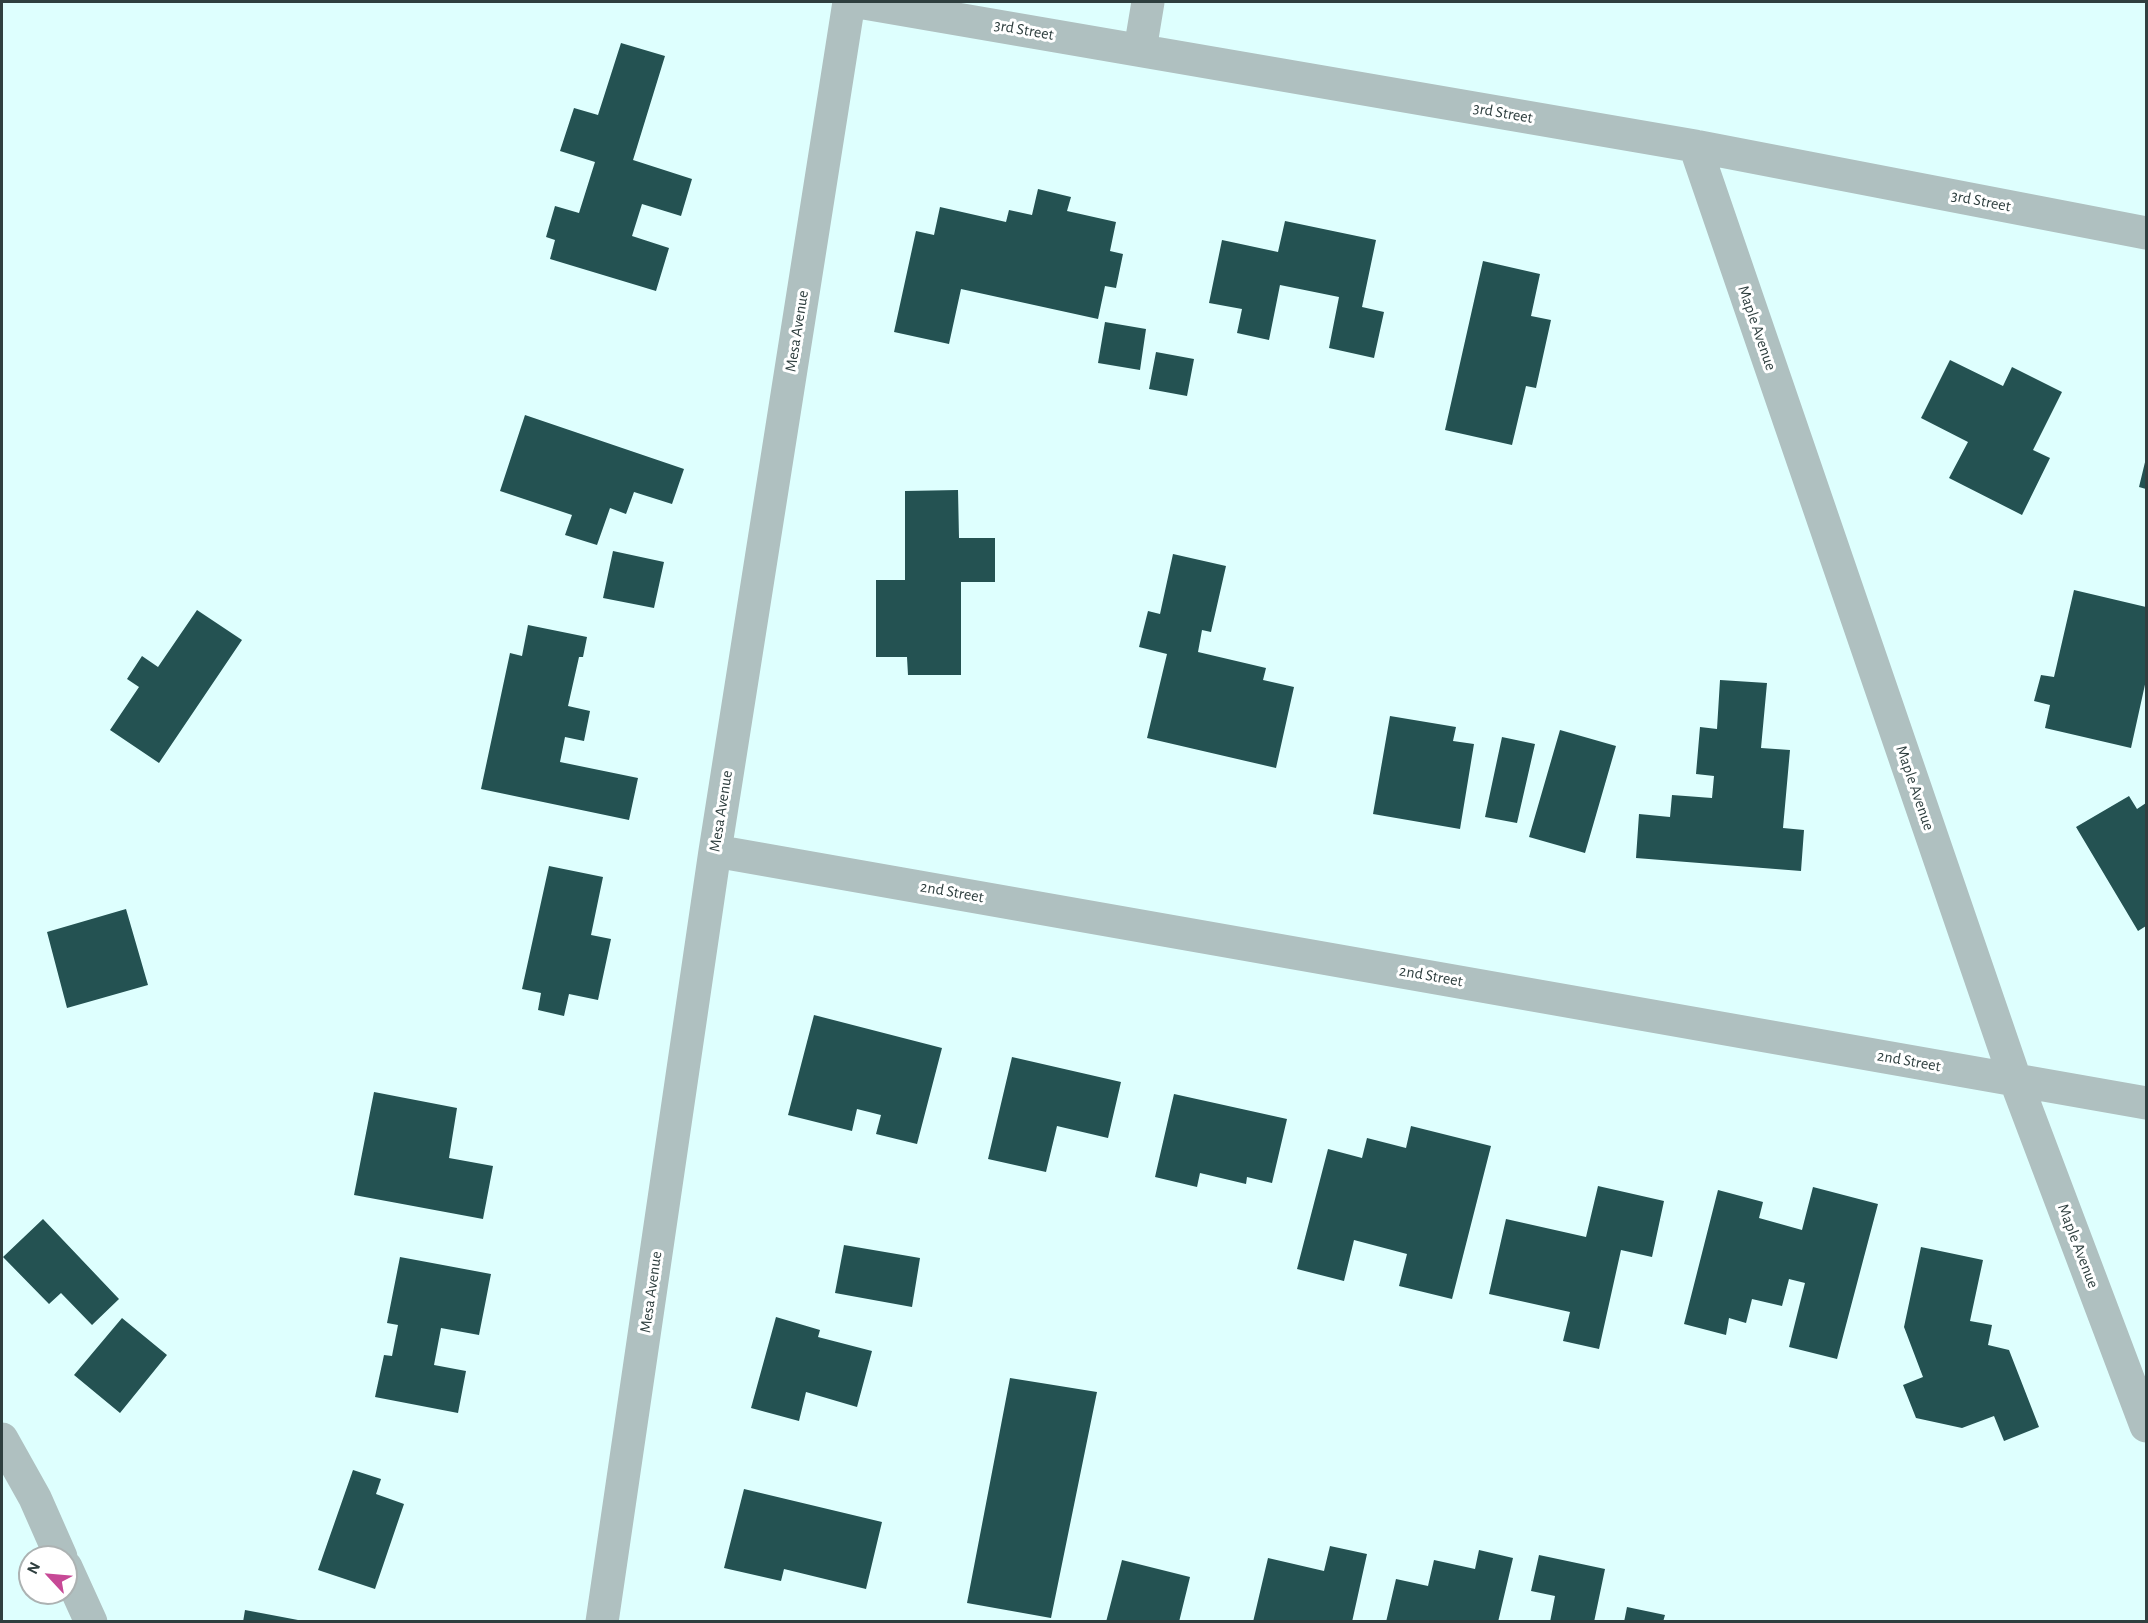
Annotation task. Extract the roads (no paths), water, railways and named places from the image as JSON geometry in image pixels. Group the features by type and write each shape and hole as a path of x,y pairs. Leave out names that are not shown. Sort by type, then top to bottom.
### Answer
{"street":[{"name":"Mesa Avenue","path":"602,1622 715,851 849,2"},
{"name":"3rd Street","path":"858,2 1695,146 2146,234"},
{"path":"1140,50 1148,2"},
{"name":"Maple Avenue","path":"1695,146 2015,1079 2146,1426"},
{"name":"2nd Street","path":"715,851 2146,1102"},
{"path":"2,1439 35,1498 56,1545"},
{"path":"78,1593 91,1622"}]}
